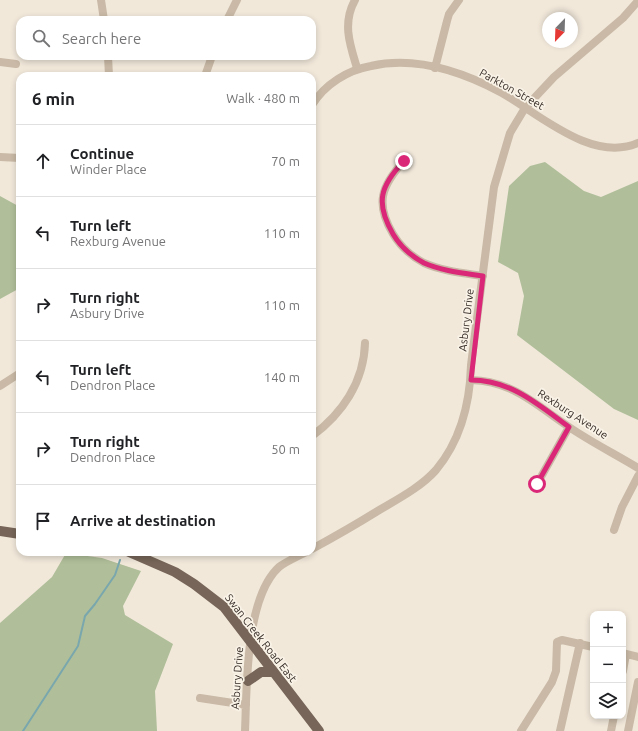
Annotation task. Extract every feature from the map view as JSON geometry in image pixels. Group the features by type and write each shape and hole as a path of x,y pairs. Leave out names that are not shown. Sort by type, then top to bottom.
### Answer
{"main road":[{"path":"0,532 16,534"},
{"name":"Swan Creek Road East","path":"138,556 174,572 208,593 224,607 319,731"},
{"path":"248,681 261,672 274,672"}],"street":[{"path":"101,0 103,16"},
{"path":"228,16 236,0"},
{"path":"355,0 348,15 347,28 357,68"},
{"path":"435,68 446,21 459,0"},
{"name":"Asbury Drive","path":"316,544 398,499 436,470 448,453 461,427 470,395 494,187 510,133 525,108 554,77 614,26 638,1"},
{"path":"108,60 109,72"},
{"path":"206,72 211,60"},
{"path":"0,62 16,64"},
{"name":"Parkton Street","path":"316,101 329,86 357,68 391,63 435,68 474,80 589,143 614,148 623,148 638,143"},
{"path":"0,157 16,158"},
{"path":"404,161 387,183 382,202 383,214 395,237 408,253 424,263 449,270 483,276"},
{"path":"316,433 335,416 350,396 361,368 365,343"},
{"path":"0,386 16,376"},
{"name":"Rexburg Avenue","path":"471,380 491,381 519,392 569,427 638,468"},
{"path":"537,484 569,427"},
{"path":"614,530 622,508 638,476"},
{"name":"Asbury Drive","path":"245,731 251,627 262,594 269,581 279,568 299,556"},
{"path":"521,731 552,682 556,670 557,642 562,640 590,646"},
{"path":"560,731 580,644"},
{"path":"626,654 638,657"},
{"path":"628,731 638,682"},
{"path":"200,698 246,705"},
{"path":"611,731 613,719"}],"green space":[{"path":"545,162 584,191 601,197 638,181 638,420 614,409 517,335 524,296 518,273 498,262 509,186 530,166"},
{"path":"0,196 16,205 16,290 0,299"},
{"path":"64,556 88,556 102,558 141,571 123,606 125,615 173,644 155,691 157,731 0,731 0,623 52,577"}],"waterway":[{"path":"23,731 78,646 85,616 115,575 120,560"}],"route":[{"path":"404,161 387,183 384,189 382,202 383,214 395,237 408,253 424,263 435,267 483,276 471,365 471,380 491,381 505,385 526,396 569,427 537,484"}]}
